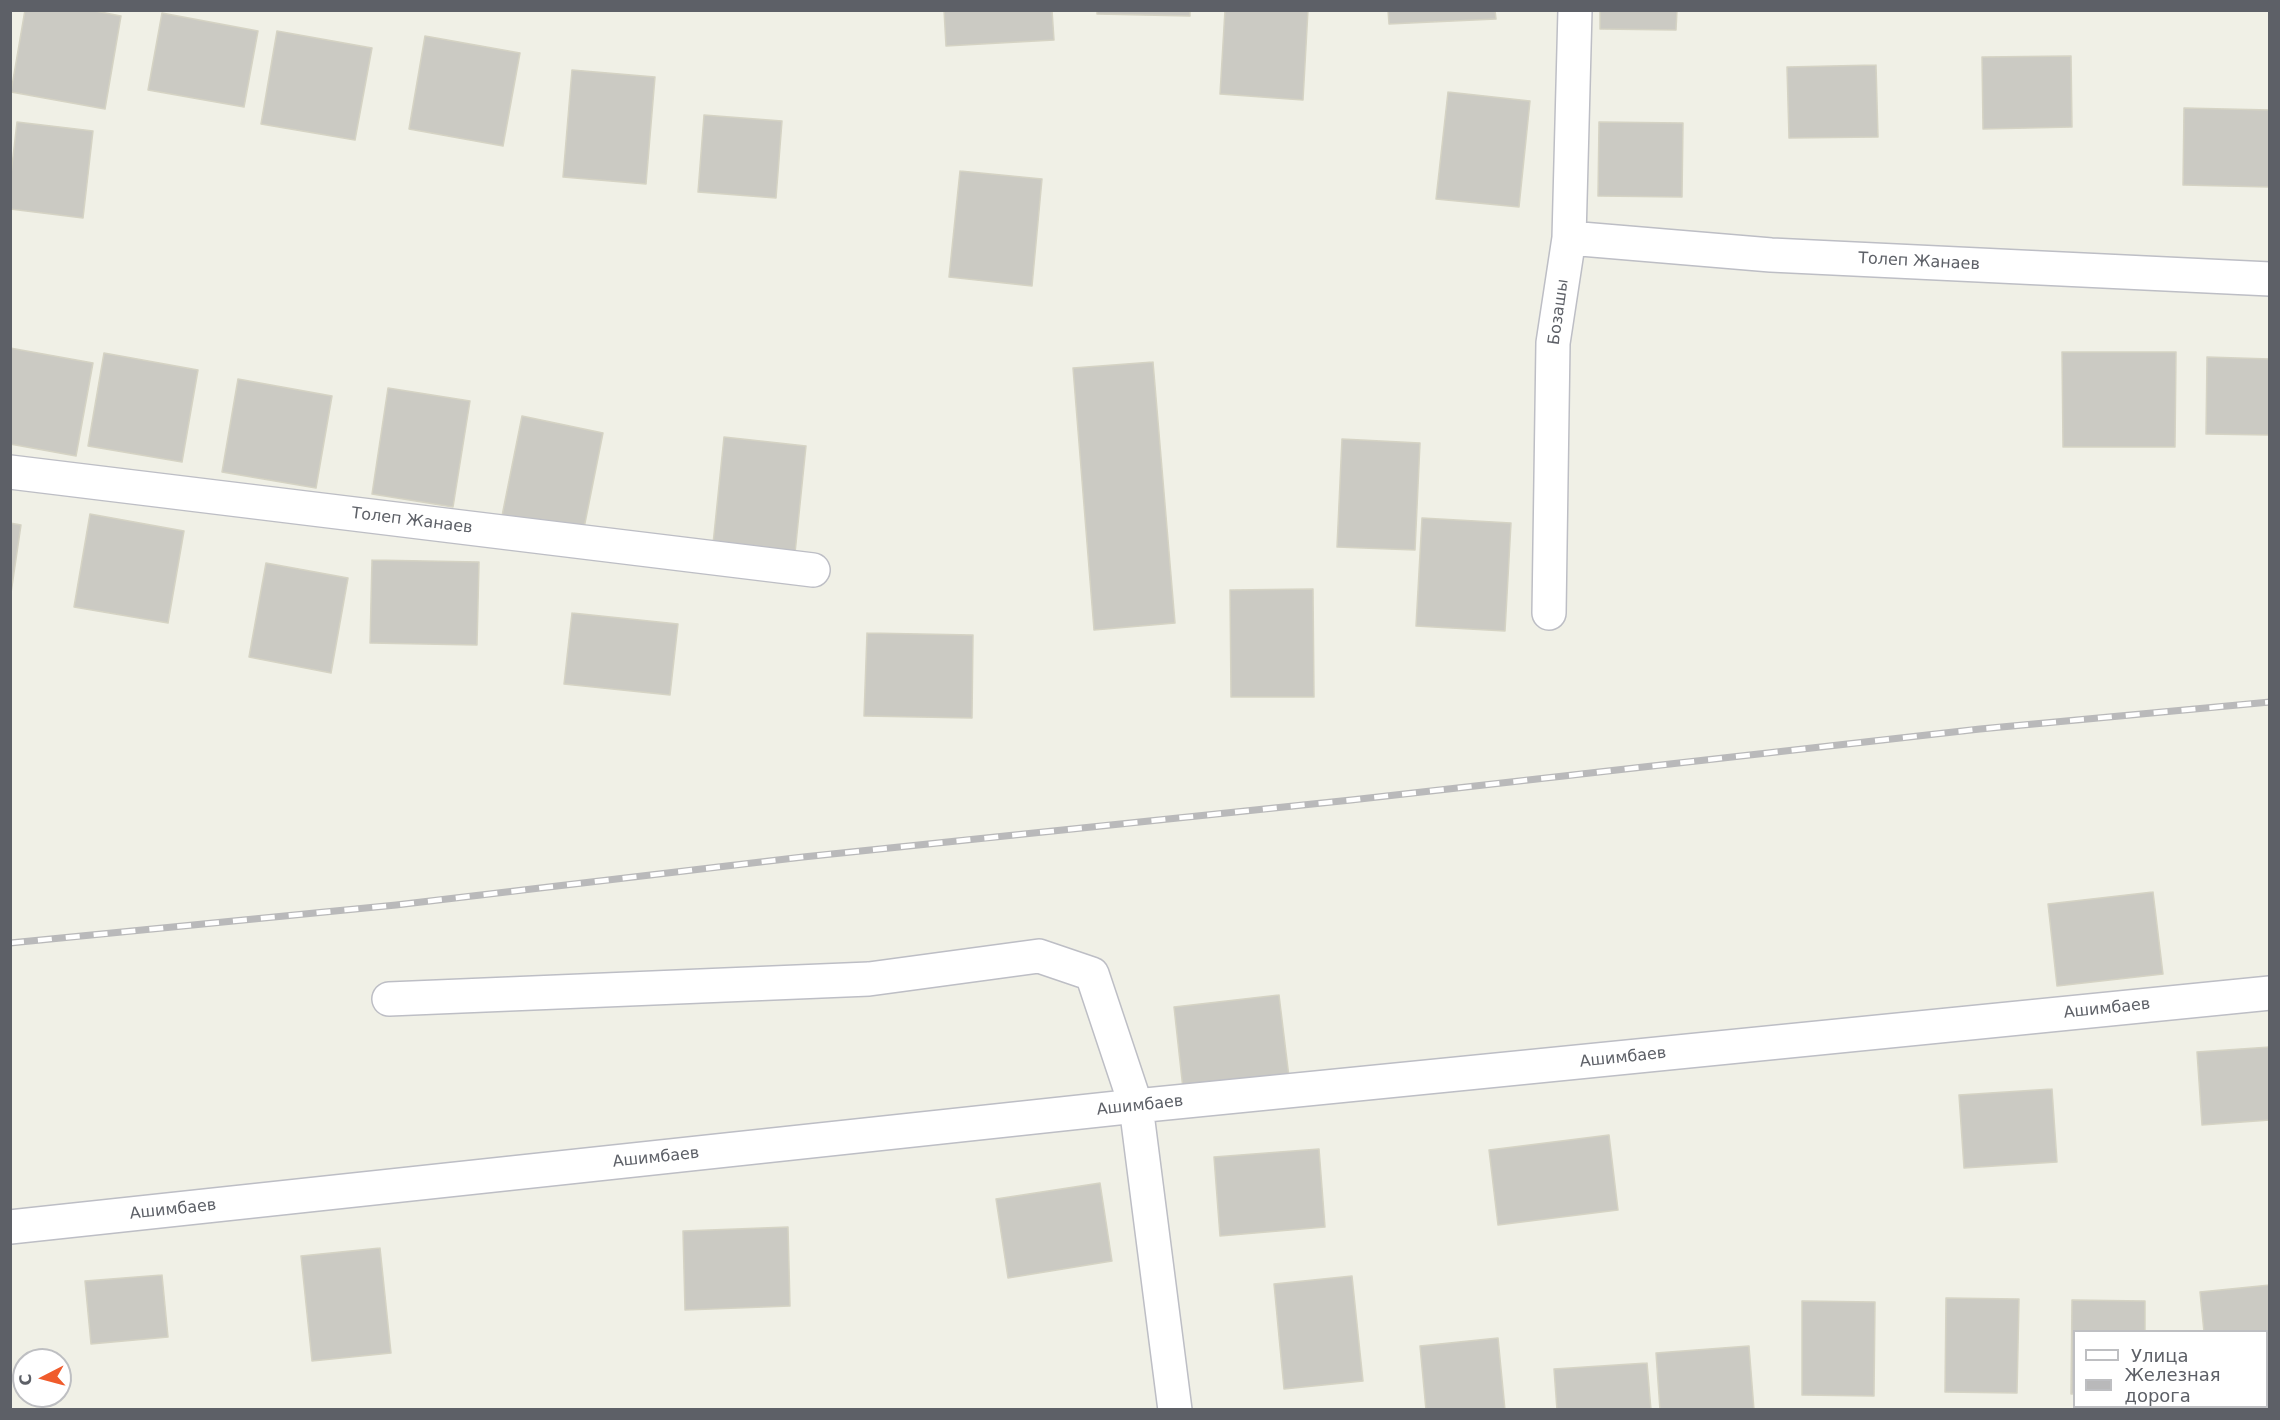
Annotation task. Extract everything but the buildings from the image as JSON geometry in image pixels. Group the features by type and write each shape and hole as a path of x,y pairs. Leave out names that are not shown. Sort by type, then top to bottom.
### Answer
{"street":[{"name":"Бозашы","path":"1548,613 1553,343 1569,237 1575,10"},
{"name":"Толеп Жанаев","path":"1569,237 1770,255 2270,279"},
{"name":"Толеп Жанаев","path":"10,472 813,570"},
{"path":"389,999 869,978 1039,956 1092,974 1136,1106 1175,1410"},
{"name":"Ашимбаев","path":"10,1227 1136,1106 2270,993"}],"railway":[{"path":"10,943 396,905 803,857 1351,800 1980,729 2270,702"}]}
